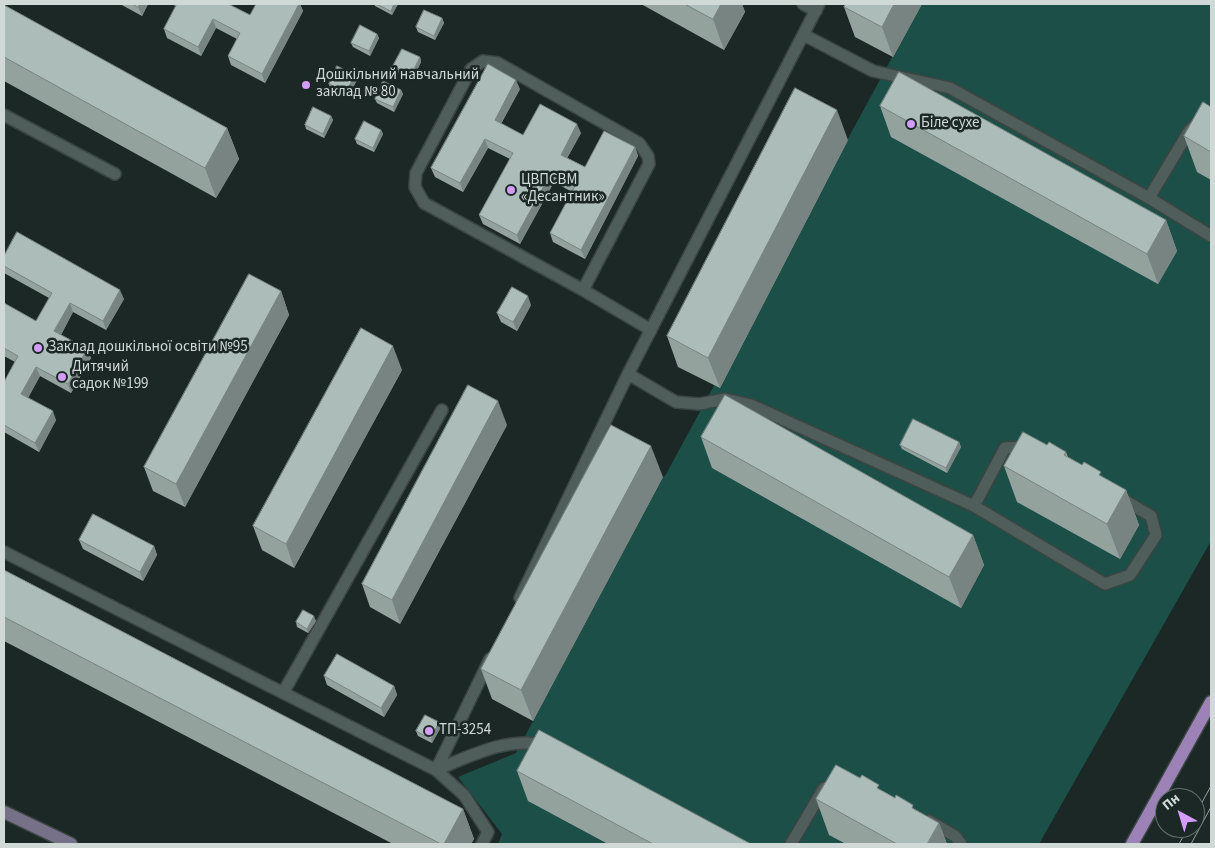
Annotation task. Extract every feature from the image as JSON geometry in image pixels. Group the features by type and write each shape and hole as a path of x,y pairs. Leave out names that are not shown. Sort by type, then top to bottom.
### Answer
{"main road":[{"path":"1132,844 1211,702"}],"street":[{"path":"4,812 71,844"}],"lane":[{"path":"513,612 628,374 817,7 803,4"},
{"path":"804,35 873,71 950,88 1149,198 1211,236"},
{"path":"582,290 648,164 648,156 639,143 498,63 483,61 471,69 416,173 415,187 424,203 651,330"},
{"path":"4,115 115,174"},
{"path":"1149,198 1189,131 1201,120 1211,117"},
{"path":"628,374 676,402 699,404 725,399 751,404 974,506 1105,584 1130,575 1156,535 1151,516 1109,491"},
{"path":"283,693 442,410"},
{"path":"974,506 1005,448 1023,447 1040,455"},
{"path":"4,552 436,770 464,795 488,832 482,844"},
{"path":"436,770 496,647"},
{"path":"436,770 496,746 522,742 546,745 558,751"},
{"path":"791,844 824,788 835,781"},
{"path":"922,818 955,836 961,844"}],"green space":[{"path":"921,4 1211,4 1211,541 1039,844 498,844 502,834 458,777 516,753 663,477"}],"building":[{"path":"177,4 228,4 250,15 256,4 299,4 262,74 228,56 240,33 213,19 198,47 164,29"},
{"path":"377,4 394,4 391,11"},
{"path":"685,4 721,4 713,19"},
{"path":"846,4 894,4 882,27 844,7"},
{"path":"4,5 227,128 205,168 4,57"},
{"path":"424,10 442,18 434,36 416,27"},
{"path":"360,25 377,34 369,51 351,43"},
{"path":"402,49 420,57 411,75 393,66"},
{"path":"488,64 516,80 495,120 523,135 540,104 577,124 561,155 585,167 604,131 635,147 581,250 550,233 575,186 551,173 517,235 479,215 513,153 485,139 460,183 431,168"},
{"path":"337,66 355,75 346,92 329,84"},
{"path":"899,72 1166,220 1147,254 880,106"},
{"path":"383,81 401,90 393,107 375,99"},
{"path":"795,88 837,110 708,358 667,336"},
{"path":"1203,102 1211,107 1211,152 1184,136"},
{"path":"313,107 331,116 323,134 305,125"},
{"path":"364,121 381,130 373,148 355,139"},
{"name":"Заклад дошкільної освіти №95","path":"17,232 120,290 103,321 70,303 54,331 87,349 68,384 36,367 21,394 53,411 35,443 4,425 4,382 18,356 4,348 4,303 36,321 52,293 4,266 4,256"},
{"path":"249,274 281,291 176,484 144,467"},
{"path":"512,287 528,296 513,322 497,313"},
{"path":"361,328 393,346 286,544 253,526"},
{"path":"468,385 498,401 392,600 362,584"},
{"path":"725,395 973,535 949,577 701,437"},
{"path":"913,419 959,442 946,468 900,445"},
{"path":"611,425 651,446 521,690 481,669"},
{"path":"1023,432 1047,445 1049,442 1066,452 1064,455 1082,465 1084,462 1101,472 1099,475 1126,490 1107,524 1004,466"},
{"path":"93,514 154,546 140,572 79,540"},
{"path":"4,570 463,809 444,844 4,617"},
{"path":"303,610 314,616 307,629 296,622"},
{"path":"337,654 394,686 381,708 324,676"},
{"name":"ТП-3254","path":"425,715 439,722 431,739 416,731"},
{"path":"539,730 751,844 653,844 517,771"},
{"path":"836,765 860,778 862,775 879,785 877,788 895,798 896,795 913,805 912,808 939,823 927,844 897,844 816,799"}],"tram line":[{"path":"1205,797 1211,786"},
{"path":"1191,844 1211,807"},
{"path":"1179,844 1182,838"}],"place":[{"name":"Дошкільний навчальний заклад № 80","path":"306,85"},
{"name":"Біле сухе","path":"911,124"},
{"name":"ЦВПСВМ «Десантник»","path":"511,190"},
{"name":"Заклад дошкільної освіти №95","path":"38,348"},
{"name":"Дитячий садок №199","path":"62,377"},
{"name":"ТП-3254","path":"429,731"}]}
